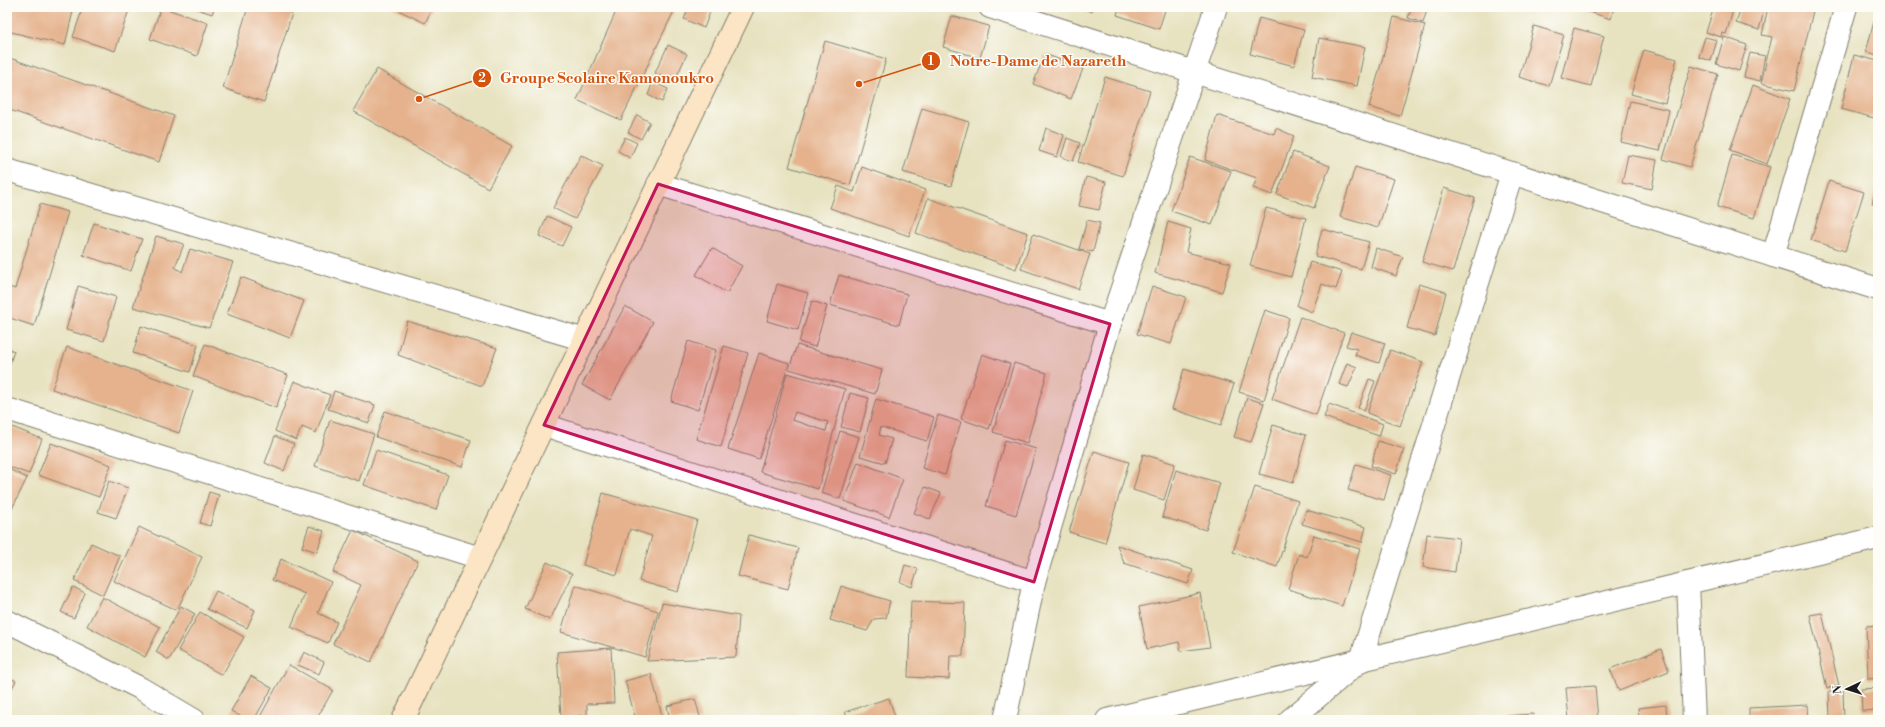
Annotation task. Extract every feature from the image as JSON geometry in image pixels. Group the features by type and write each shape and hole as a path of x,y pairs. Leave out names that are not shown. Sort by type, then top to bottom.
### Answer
{"main road":[{"path":"403,720 743,7"}],"street":[{"path":"990,7 1194,74 1878,289"},
{"path":"1005,720 1034,582 1110,324 1216,7"},
{"path":"1773,256 1846,7"},
{"path":"7,170 584,340"},
{"path":"1290,720 1361,660 1512,173"},
{"path":"658,184 1110,324"},
{"path":"7,409 480,558"},
{"path":"544,425 1034,582"},
{"path":"1107,720 1878,538"},
{"path":"1688,583 1694,720"},
{"path":"7,621 140,688 194,720"}],"highlighted area":[{"path":"658,184 1110,324 1034,582 544,425"}],"building":[{"path":"7,7 74,7 65,45 7,31"},
{"path":"83,7 130,7 115,51 73,37"},
{"path":"161,7 208,23 197,56 150,39"},
{"path":"191,7 215,7 212,14"},
{"path":"248,7 294,7 264,102 223,88"},
{"path":"392,7 433,7 425,23"},
{"path":"618,7 676,7 621,120 577,100"},
{"path":"689,7 712,7 704,28 684,19"},
{"path":"1078,7 1094,7 1092,12"},
{"path":"1119,7 1166,7 1159,29 1117,15"},
{"path":"1412,7 1428,7 1423,23 1408,18"},
{"path":"1520,7 1535,7 1534,12"},
{"path":"1574,7 1614,7 1611,19"},
{"path":"1714,7 1734,7 1726,34 1722,33 1721,37 1706,32"},
{"path":"1741,7 1765,7 1759,30 1736,23"},
{"path":"1768,7 1797,7 1813,11 1794,91 1761,83 1772,37 1762,35"},
{"path":"1878,10 1878,55 1866,52"},
{"path":"952,16 989,26 980,58 943,47"},
{"path":"1394,17 1425,25 1400,116 1369,107"},
{"path":"1259,18 1304,30 1294,66 1250,54"},
{"path":"1534,26 1564,35 1549,86 1519,77"},
{"path":"1574,28 1604,36 1591,86 1561,78"},
{"path":"1705,37 1717,40 1711,61 1699,57"},
{"path":"1724,37 1747,45 1739,71 1716,64"},
{"path":"1319,38 1365,47 1357,86 1312,77"},
{"path":"825,41 886,59 850,185 789,167"},
{"path":"668,45 687,54 674,82 655,73"},
{"path":"1644,50 1677,59 1665,103 1631,94"},
{"path":"1750,53 1765,56 1760,81 1744,77"},
{"path":"1045,54 1083,69 1071,99 1033,84"},
{"path":"1854,55 1878,61 1878,119 1841,109"},
{"path":"7,57 174,116 159,162 7,109"},
{"path":"1691,66 1718,74 1690,167 1663,159"},
{"path":"377,69 512,146 488,188 353,111"},
{"path":"1105,77 1150,91 1123,176 1078,162"},
{"path":"653,82 668,89 662,102 648,95"},
{"path":"1753,85 1790,99 1767,164 1730,150"},
{"path":"1630,101 1669,110 1660,151 1621,142"},
{"path":"922,108 969,122 951,186 903,172"},
{"path":"637,115 650,122 641,139 628,132"},
{"path":"1217,115 1274,134 1276,128 1294,136 1272,195 1253,188 1257,178 1205,160"},
{"path":"1046,128 1064,135 1057,157 1039,151"},
{"path":"625,137 637,143 630,158 618,151"},
{"path":"1067,138 1080,143 1073,161 1061,157"},
{"path":"1293,152 1330,166 1314,208 1277,194"},
{"path":"581,155 603,166 575,219 553,208"},
{"path":"1628,155 1657,160 1652,189 1622,183"},
{"path":"1732,155 1770,167 1754,218 1717,207"},
{"path":"1190,157 1231,171 1212,225 1171,211"},
{"path":"862,167 925,190 909,236 830,208 838,186 854,192"},
{"path":"1355,167 1394,179 1378,228 1340,217"},
{"path":"1086,177 1106,182 1099,210 1079,206"},
{"path":"1829,181 1864,192 1845,251 1811,240"},
{"path":"1878,184 1878,205 1872,203"},
{"path":"1444,188 1475,198 1453,271 1422,262"},
{"path":"928,198 1028,233 1016,269 916,233"},
{"path":"40,204 68,212 34,326 7,317 7,286 15,289"},
{"path":"1266,208 1306,218 1291,277 1250,266"},
{"path":"547,216 571,227 562,246 539,236"},
{"path":"1087,220 1100,223 1093,252 1079,249"},
{"path":"1168,222 1191,229 1186,252 1231,263 1222,292 1155,273"},
{"path":"94,223 142,239 131,271 83,255"},
{"path":"1322,229 1369,242 1361,269 1315,256"},
{"path":"1033,234 1090,254 1078,289 1021,269"},
{"path":"156,236 184,244 175,267 182,272 190,249 233,262 209,328 133,307"},
{"path":"712,248 742,266 727,293 696,275"},
{"path":"1376,248 1403,257 1396,276 1371,267"},
{"path":"1310,262 1342,272 1336,289 1322,284 1312,312 1297,306"},
{"path":"839,275 907,294 899,325 830,305"},
{"path":"241,277 304,301 290,338 227,314"},
{"path":"777,284 808,293 798,330 767,321"},
{"path":"1419,284 1446,292 1435,336 1407,328"},
{"path":"78,286 116,297 104,341 66,330"},
{"path":"1152,286 1186,297 1171,344 1137,334"},
{"path":"812,301 827,306 815,347 799,342"},
{"path":"625,306 653,322 610,400 582,385"},
{"path":"1265,310 1289,318 1264,400 1239,392"},
{"path":"1300,317 1344,333 1316,415 1272,399"},
{"path":"407,321 497,348 482,386 398,355"},
{"path":"141,326 198,345 190,372 133,353"},
{"path":"1351,332 1385,343 1379,363 1355,355 1357,349 1346,346"},
{"path":"688,341 716,350 698,410 671,401"},
{"path":"205,344 288,375 276,408 193,376"},
{"path":"797,345 882,370 875,394 789,369"},
{"path":"724,346 748,353 721,447 696,439"},
{"path":"67,347 193,391 179,433 52,389"},
{"path":"7,348 14,351 7,372"},
{"path":"1390,350 1423,362 1400,426 1367,413"},
{"path":"759,353 789,363 759,459 728,449"},
{"path":"982,354 1010,364 989,429 961,419"},
{"path":"1014,363 1047,373 1027,443 993,432"},
{"path":"1347,363 1357,367 1348,387 1339,384"},
{"path":"1184,369 1234,384 1221,425 1172,409"},
{"path":"787,373 845,389 818,489 760,472","holes":["795,412 828,422 826,431 792,420"]},
{"path":"1369,379 1375,381 1364,411 1358,408"},
{"path":"294,381 330,395 316,433 302,427 296,440 275,431"},
{"path":"334,391 375,405 369,423 328,409"},
{"path":"850,393 869,398 860,432 841,427"},
{"path":"1247,398 1264,403 1251,442 1234,437"},
{"path":"876,399 934,417 927,441 881,427 879,435 892,439 885,463 860,456"},
{"path":"1329,404 1383,424 1379,436 1324,417"},
{"path":"385,411 471,440 462,467 376,437"},
{"path":"938,415 961,422 945,475 922,468"},
{"path":"330,420 374,434 359,481 315,466"},
{"path":"7,425 42,439 29,474 7,466"},
{"path":"1273,425 1306,435 1293,483 1259,474"},
{"path":"840,431 859,437 840,499 821,493"},
{"path":"275,436 294,444 284,471 265,463"},
{"path":"1005,440 1036,449 1016,515 986,506"},
{"path":"1378,441 1404,449 1396,474 1371,466"},
{"path":"51,443 111,465 99,497 38,475"},
{"path":"376,450 448,475 436,510 364,485"},
{"path":"1094,451 1129,462 1105,543 1069,532"},
{"path":"1143,454 1175,464 1164,500 1133,490"},
{"path":"858,462 903,479 889,517 844,501"},
{"path":"1356,464 1391,475 1384,500 1348,490"},
{"path":"7,468 27,478 7,519"},
{"path":"1176,470 1220,483 1206,530 1162,517"},
{"path":"109,481 128,488 116,518 98,512"},
{"path":"925,487 941,493 930,519 914,513"},
{"path":"1255,487 1298,501 1277,567 1233,552"},
{"path":"209,492 219,495 210,526 200,523"},
{"path":"603,493 697,520 678,592 639,581 652,536 630,529 617,575 583,565"},
{"path":"1306,510 1366,527 1362,542 1302,524"},
{"path":"309,526 324,531 317,552 302,547"},
{"path":"139,527 202,557 177,610 114,581"},
{"path":"353,530 418,561 371,662 333,644 361,585 333,572"},
{"path":"1427,534 1459,538 1455,572 1423,567"},
{"path":"749,535 798,548 788,589 738,576"},
{"path":"1314,535 1360,549 1342,606 1288,589 1299,554 1307,557"},
{"path":"91,543 120,556 103,595 74,581"},
{"path":"1117,545 1193,570 1188,584 1124,563"},
{"path":"281,559 331,582 318,613 337,622 328,643 291,627 305,594 272,580"},
{"path":"547,562 572,574 550,620 525,609"},
{"path":"905,565 918,569 912,587 900,582"},
{"path":"575,585 658,611 645,657 561,632"},
{"path":"841,586 890,601 886,618 874,619 867,631 830,620"},
{"path":"73,587 85,593 74,618 61,612"},
{"path":"216,591 255,610 247,628 207,609"},
{"path":"1200,593 1210,647 1181,651 1179,642 1147,649 1139,607"},
{"path":"102,597 160,627 145,657 87,626"},
{"path":"911,601 965,603 963,656 950,656 949,679 908,677"},
{"path":"662,603 739,616 736,657 647,661"},
{"path":"181,606 195,614 169,660 156,652"},
{"path":"200,612 244,637 222,675 178,650"},
{"path":"1822,613 1839,686 1827,688 1810,615"},
{"path":"1878,625 1878,678 1868,679 1866,626"},
{"path":"611,648 614,703 587,704 587,715 561,717 557,652"},
{"path":"1661,649 1669,671 1619,691 1610,669"},
{"path":"304,652 324,662 319,674 298,665"},
{"path":"289,665 333,690 316,720 258,720"},
{"path":"651,674 663,720 636,720 625,681"},
{"path":"7,676 16,681 7,697"},
{"path":"251,676 272,688 254,720 247,720 231,711"},
{"path":"1595,686 1598,720 1569,720 1566,688"},
{"path":"1878,688 1878,710 1862,711 1861,689"},
{"path":"1843,690 1844,720 1830,720 1829,691"},
{"path":"889,698 896,720 848,720 845,712"},
{"path":"695,699 701,720 670,720 667,706"},
{"path":"1666,705 1667,720 1639,720 1638,708"},
{"path":"1808,705 1809,720 1749,720 1749,708"},
{"path":"1533,714 1534,720 1479,720 1479,718"}],"place":[{"name":"Notre-Dame de Nazareth","path":"859,84"},
{"name":"Groupe Scolaire Kamonoukro","path":"419,99"}]}
